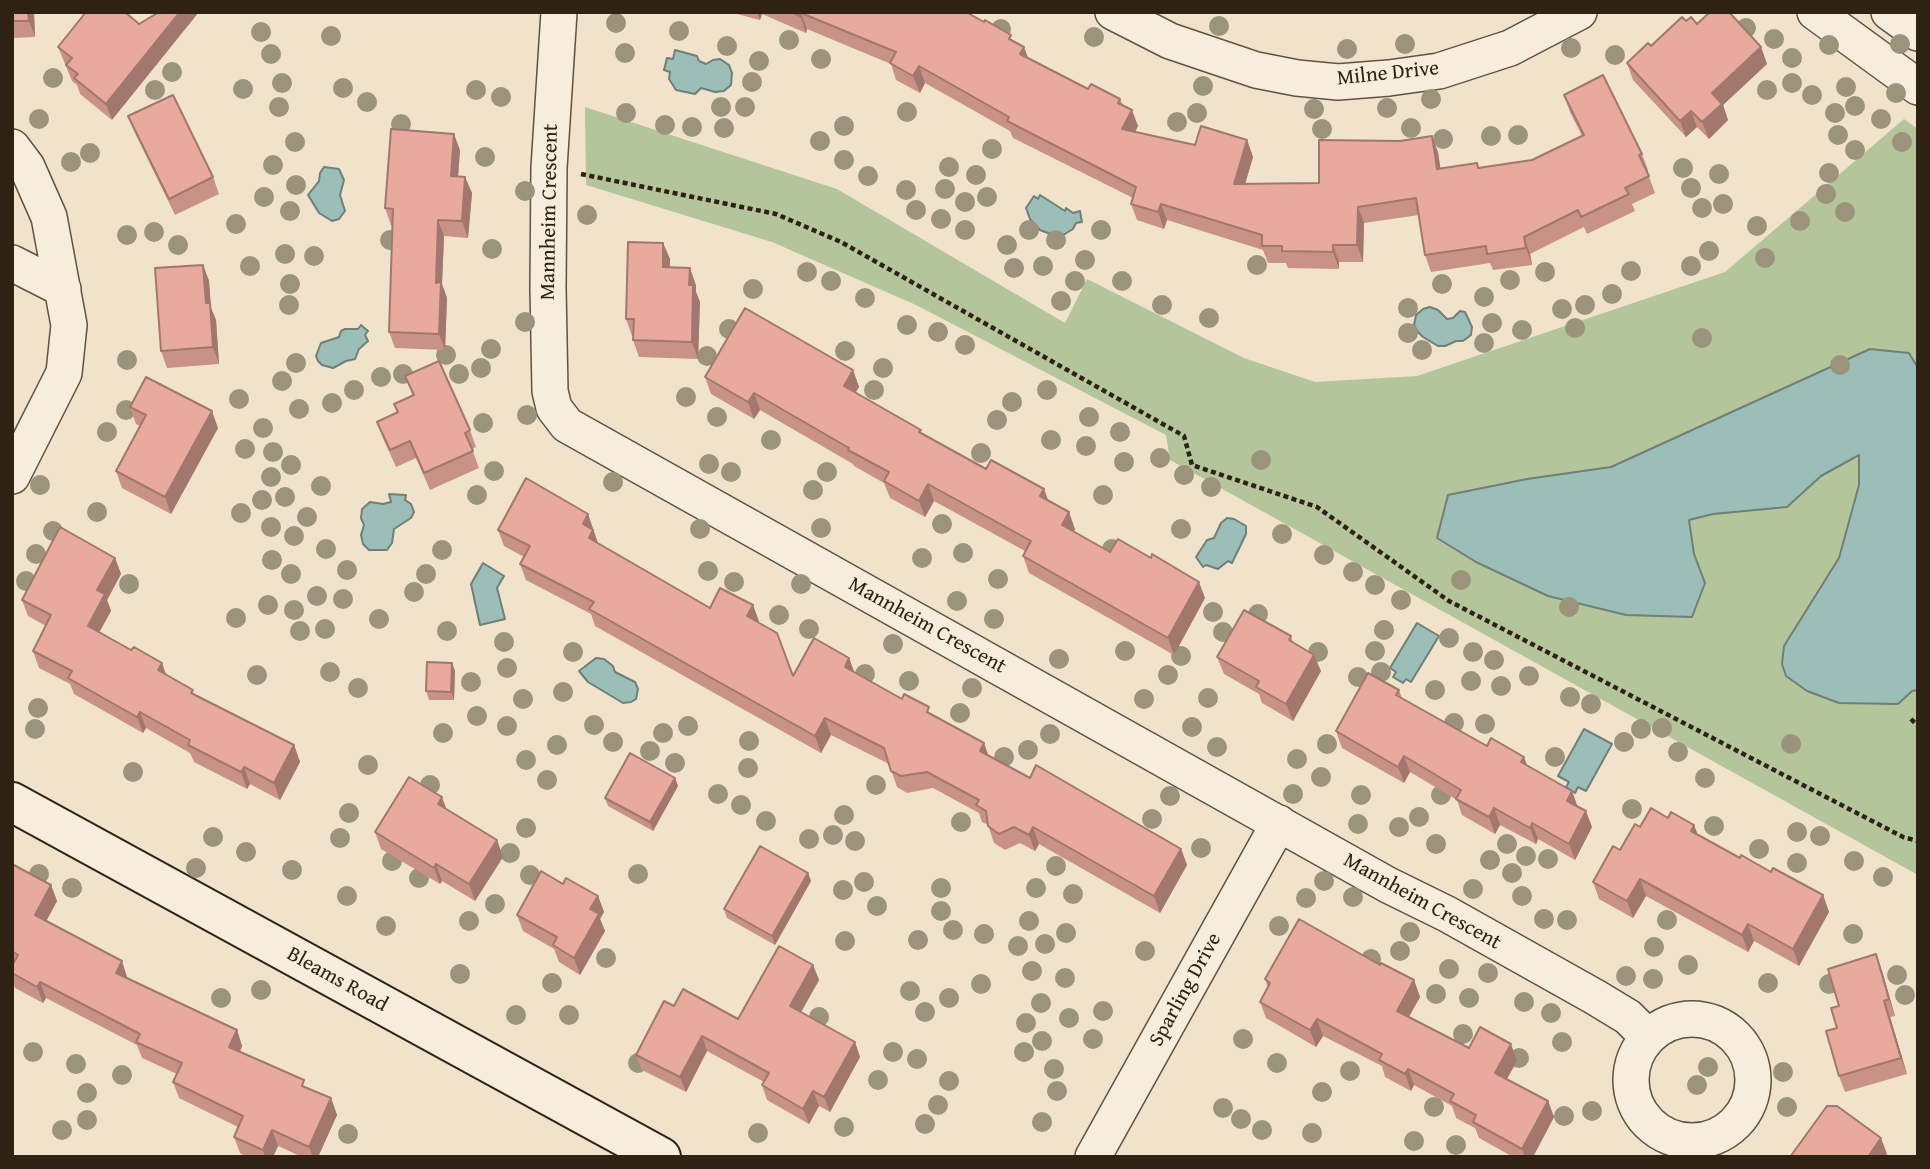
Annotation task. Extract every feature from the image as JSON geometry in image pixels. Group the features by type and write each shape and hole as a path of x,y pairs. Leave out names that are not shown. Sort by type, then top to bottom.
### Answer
{"main road":[{"name":"Bleams Road","path":"14,806 661,1157"}],"street":[{"name":"Mannheim Crescent","path":"559,12 549,168 548,288 550,389 554,408 567,425 1595,998 1628,1017 1648,1037"},
{"name":"Milne Drive","path":"1113,12 1170,41 1256,70 1338,82 1439,71 1510,48 1579,12"},
{"path":"1815,12 1918,87"},
{"path":"1889,12 1918,33"},
{"path":"12,147 27,167 49,217 69,326 64,373 12,476"},
{"path":"12,263 63,289"},
{"name":"Sparling Drive","path":"1093,1157 1279,823"}],"path":[{"path":"549,168 776,214 841,242 1184,436 1192,466 1317,507 1449,601 1903,837 1918,841"},
{"path":"1911,719 1918,726"}],"green space":[{"path":"585,107 837,189 1065,323 1087,279 1244,358 1315,382 1417,376 1725,272 1904,119 1918,129 1918,875 1170,460 1166,435 916,305 772,242 586,185"}],"water":[{"path":"675,50 697,56 699,61 706,64 720,59 729,65 732,73 731,85 724,91 715,92 701,88 695,94 676,90 669,79 670,72 664,70 667,58 673,59"},
{"path":"324,167 339,169 344,180 340,195 345,211 339,219 332,221 319,213 308,195 319,181"},
{"path":"1040,195 1065,211 1066,208 1073,213 1080,211 1082,222 1076,223 1073,229 1065,234 1053,235 1040,230 1030,219 1026,208 1034,196 1038,199"},
{"path":"1430,307 1438,310 1447,319 1453,318 1460,311 1465,312 1472,327 1471,335 1463,341 1445,346 1438,346 1423,337 1414,325 1416,315"},
{"path":"361,325 368,331 365,335 368,341 359,349 355,359 333,368 318,361 316,356 321,343 339,337 345,329 358,329"},
{"path":"1870,349 1909,353 1918,368 1918,690 1912,691 1898,704 1839,703 1807,691 1786,676 1782,664 1784,646 1839,558 1859,485 1859,455 1821,476 1787,507 1713,514 1689,520 1694,554 1705,583 1692,617 1626,615 1548,596 1476,562 1437,538 1448,495 1527,479 1611,467"},
{"path":"389,494 406,495 405,500 411,504 414,512 411,518 394,529 392,543 387,550 369,550 363,544 361,535 364,525 361,518 362,509 370,502 391,502"},
{"path":"1227,518 1246,526 1246,534 1232,563 1228,561 1218,569 1206,565 1203,567 1196,557 1207,540 1214,538 1221,523"},
{"path":"483,563 504,576 497,588 505,619 480,625 471,584"},
{"path":"1417,623 1439,636 1411,682 1406,679 1403,683 1393,677 1396,672 1390,668"},
{"path":"596,658 604,659 613,666 615,672 635,682 638,689 636,699 623,703 588,682 579,671"},
{"path":"1584,729 1612,744 1586,791 1578,787 1575,793 1566,787 1569,782 1558,776"}],"building":[{"path":"12,12 28,12 29,21 12,21"},
{"path":"86,12 125,12 139,24 159,12 180,12 106,104 74,78 78,74 66,65 72,58 58,47"},
{"path":"791,12 966,12 1011,35 1009,39 1024,47 1020,54 1088,89 1091,84 1120,99 1118,103 1132,110 1122,129 1195,145 1201,126 1247,140 1234,184 1319,183 1319,140 1400,141 1432,136 1437,169 1477,163 1478,168 1532,160 1584,135 1564,95 1603,75 1642,154 1639,155 1649,176 1625,188 1629,194 1581,217 1578,210 1524,237 1526,248 1487,254 1486,246 1425,255 1416,198 1358,207 1357,245 1333,245 1333,252 1282,251 1282,246 1262,246 1262,235 1161,204 1158,212 1131,204 1136,187 1007,121 1009,117 919,66 913,76 890,63 896,52 801,13 800,16"},
{"path":"1710,12 1729,12 1761,47 1712,93 1722,104 1702,122 1691,111 1680,121 1627,63 1648,43 1651,46 1682,17 1686,21 1691,17 1697,24"},
{"path":"173,95 213,177 169,199 128,116"},
{"path":"391,129 454,134 451,176 465,177 462,221 438,220 436,283 441,282 439,334 389,332 393,209 385,208"},
{"path":"628,242 663,243 663,267 690,268 689,285 693,285 692,342 633,340 634,319 626,319"},
{"path":"203,265 206,303 210,303 213,347 161,351 155,268"},
{"path":"745,308 853,370 844,386 921,430 919,432 986,469 991,460 1044,489 1040,496 1069,512 1062,525 1110,552 1118,539 1151,558 1152,554 1199,582 1168,638 1023,556 1031,541 928,484 919,501 884,481 889,472 848,450 849,448 754,393 748,402 705,377"},
{"path":"439,361 470,430 465,433 473,451 424,473 410,441 390,450 377,422 398,412 394,404 414,395 405,376"},
{"path":"146,377 212,411 165,497 116,471 146,415 130,407"},
{"path":"526,478 588,514 583,524 593,530 589,538 710,608 720,588 753,605 747,616 777,633 793,676 814,638 849,658 845,667 902,699 904,694 929,707 927,712 984,743 980,751 1030,778 1036,765 1181,849 1154,896 1033,827 1029,835 1014,827 999,834 988,826 986,811 976,805 979,800 927,772 901,776 891,771 884,748 825,718 815,736 589,609 594,602 520,564 530,546 498,530"},
{"path":"60,527 115,558 97,590 105,594 88,626 131,650 134,647 162,663 158,670 193,690 191,693 294,745 274,783 244,767 241,772 188,745 190,740 140,712 137,717 68,678 72,671 33,651 51,615 22,600"},
{"path":"1244,610 1291,636 1289,640 1314,655 1286,704 1256,687 1259,681 1217,657"},
{"path":"427,662 452,663 451,692 426,691"},
{"path":"1368,673 1399,690 1396,695 1487,746 1491,738 1524,757 1521,762 1572,791 1567,801 1586,811 1569,844 1532,823 1530,828 1494,808 1489,817 1456,799 1461,790 1404,756 1398,767 1336,731"},
{"path":"630,753 675,778 650,822 605,798"},
{"path":"409,777 442,797 438,804 497,840 469,884 436,864 434,868 375,832"},
{"path":"1651,808 1668,818 1671,812 1694,825 1691,831 1740,858 1741,855 1771,872 1773,868 1823,895 1793,949 1748,924 1742,935 1640,879 1627,901 1593,882 1613,846 1620,850 1635,824 1640,827"},
{"path":"760,846 808,873 772,936 724,909"},
{"path":"12,864 51,885 35,915 122,961 116,973 237,1030 229,1047 304,1080 302,1086 331,1098 309,1147 272,1130 263,1150 234,1137 243,1116 173,1082 182,1063 136,1042 140,1034 40,982 37,987 12,973 12,966 18,955 12,951"},
{"path":"541,871 563,884 566,878 598,896 590,909 599,914 574,958 553,945 557,937 517,915"},
{"path":"1299,919 1380,965 1381,963 1414,980 1397,1011 1469,1048 1480,1027 1511,1044 1495,1073 1548,1101 1522,1149 1473,1122 1476,1115 1450,1101 1454,1094 1408,1069 1405,1074 1379,1060 1382,1054 1317,1019 1310,1030 1260,1002 1270,983 1265,979"},
{"path":"779,946 813,965 790,1006 855,1042 824,1097 813,1091 803,1109 762,1085 769,1073 702,1036 680,1077 636,1055 664,1001 674,1006 683,989 738,1019"},
{"path":"1876,954 1889,999 1884,1001 1901,1058 1839,1076 1826,1031 1837,1028 1831,1008 1839,1006 1828,969"},
{"path":"1827,1106 1837,1106 1881,1138 1868,1157 1790,1157"}]}
